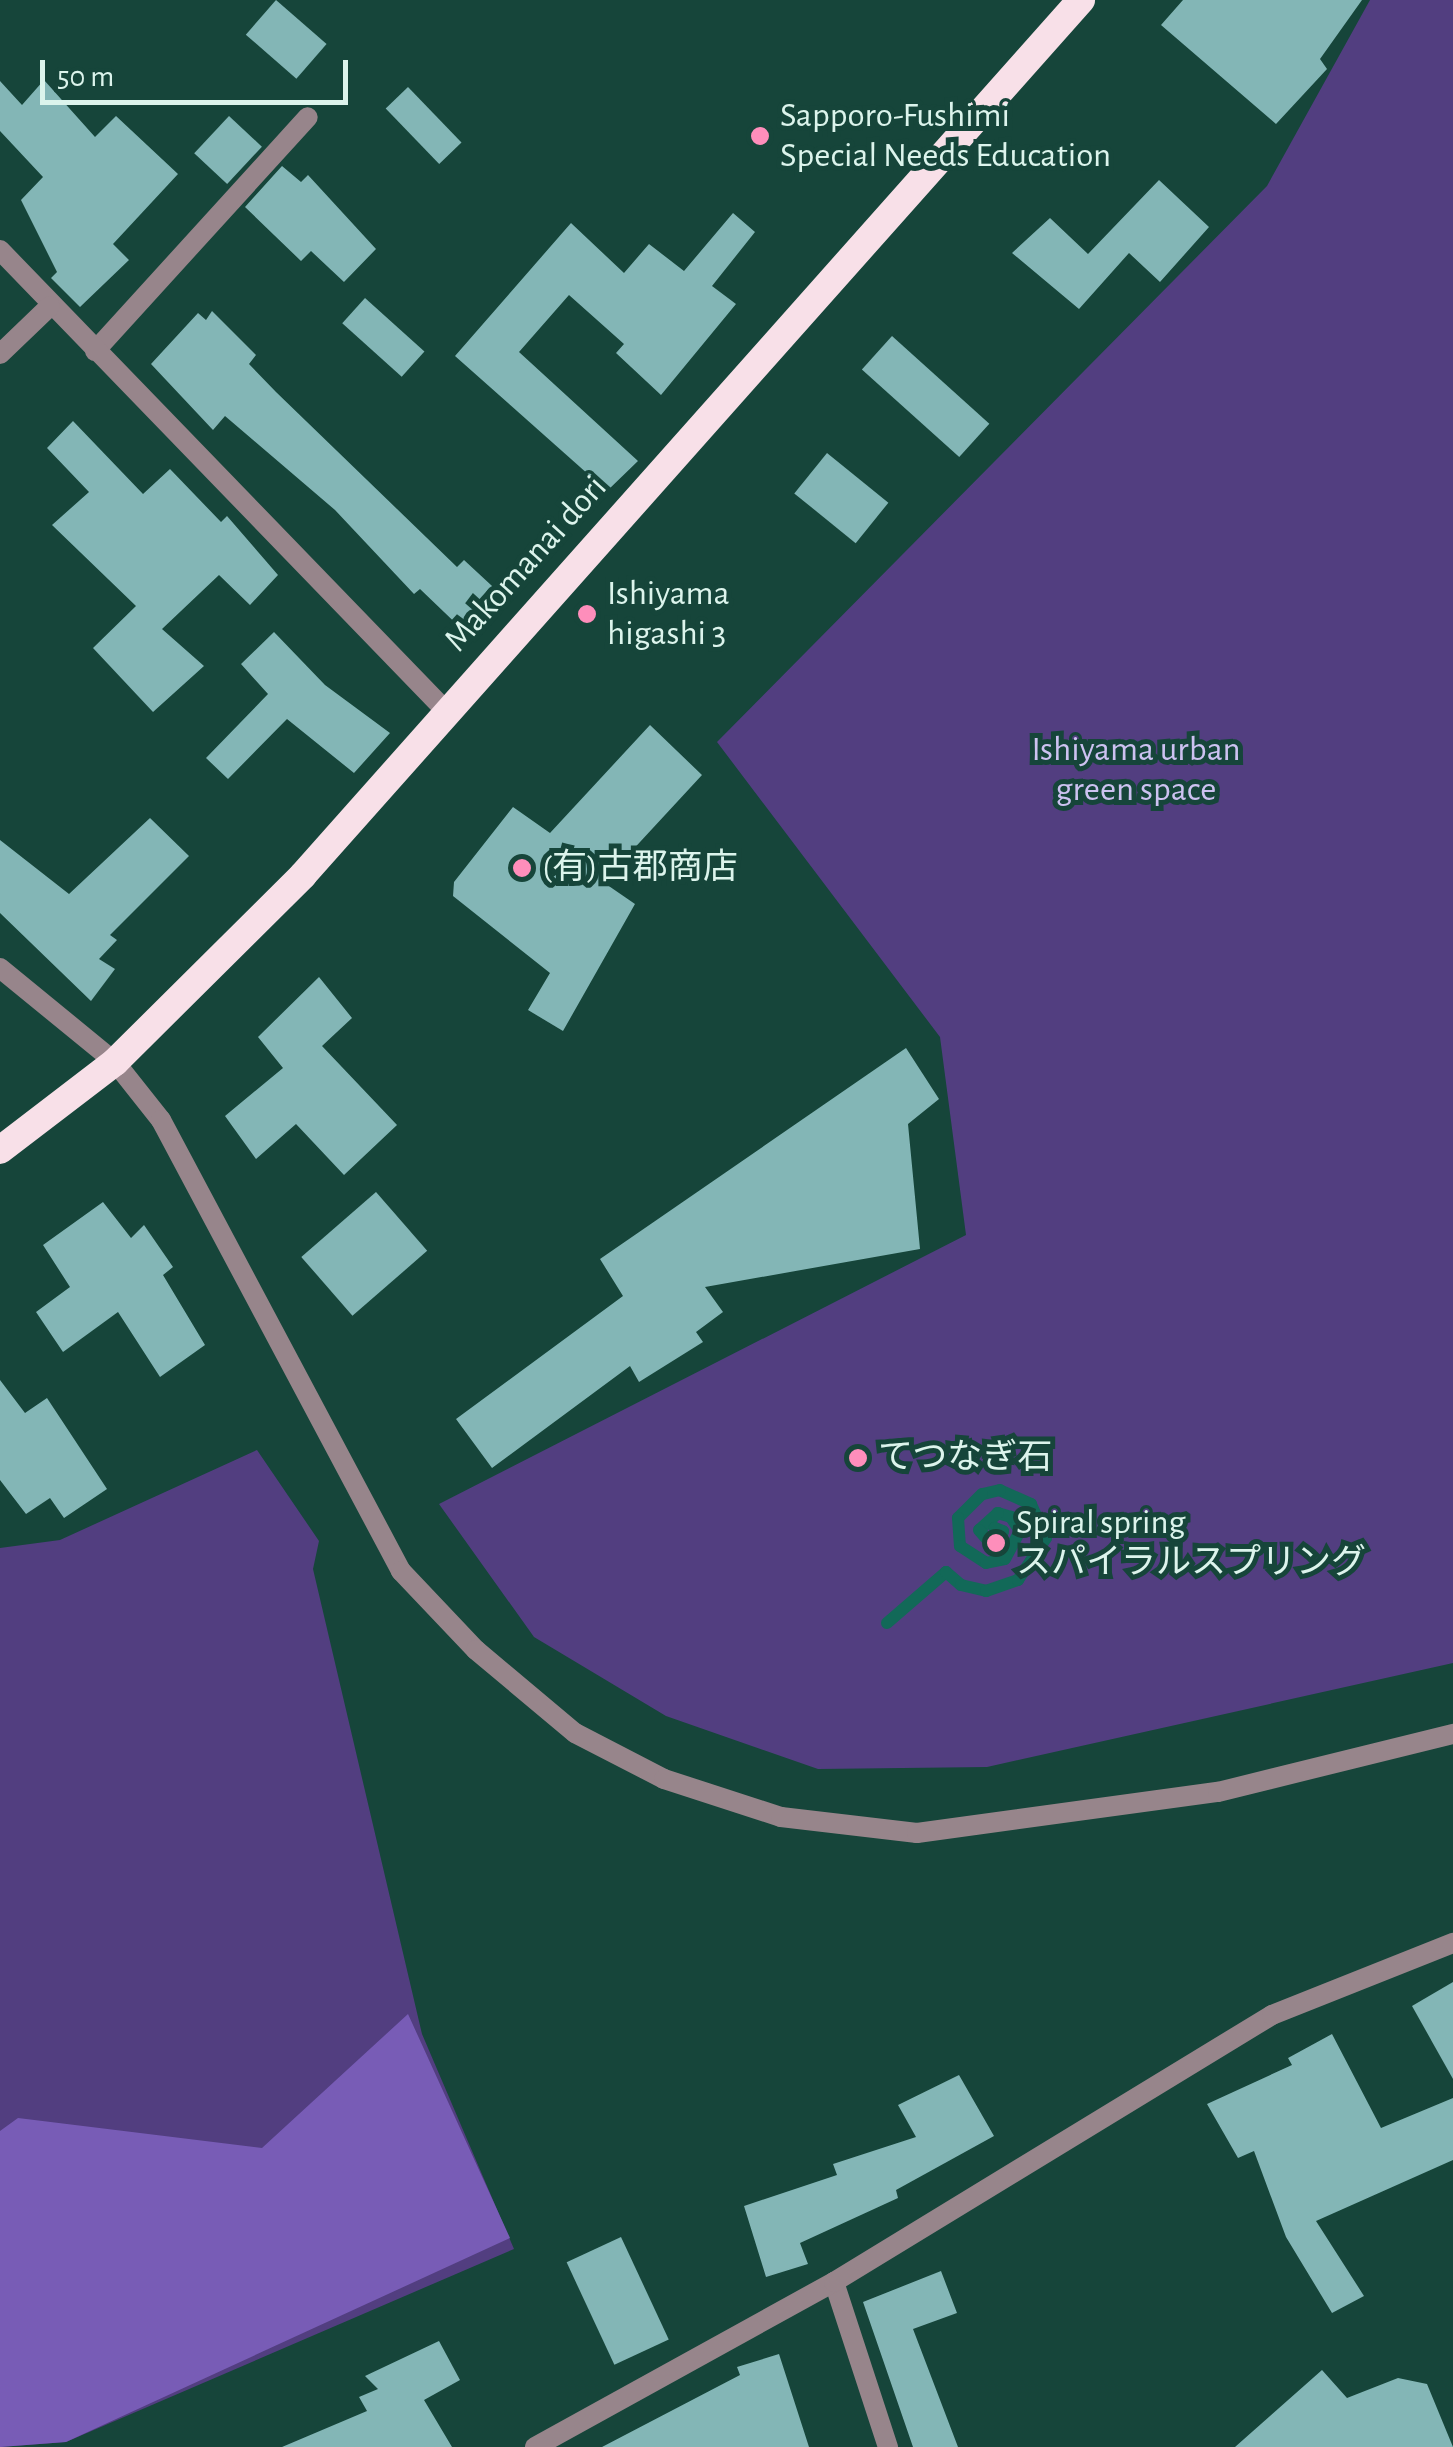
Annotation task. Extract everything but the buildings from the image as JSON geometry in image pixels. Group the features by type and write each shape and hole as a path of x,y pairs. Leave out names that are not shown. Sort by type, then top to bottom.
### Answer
{"highway":[{"name":"Makomanai dori","path":"0,1150 115,1062 302,875 1081,0"}],"street":[{"path":"94,351 308,117"},
{"path":"0,250 50,306 446,710"},
{"path":"0,354 50,306"},
{"path":"0,968 115,1062 161,1120 401,1570 476,1650 575,1733 664,1779 781,1817 918,1833 1218,1792 1453,1734"},
{"path":"536,2447 834,2282 1272,2014 1453,1943"},
{"path":"834,2282 888,2447"}],"green space":[{"name":"Ishiyama urban green space","path":"1370,0 1453,0 1453,1663 987,1767 818,1769 666,1716 534,1637 439,1504 966,1235 940,1037 717,742 1267,186"},
{"path":"257,1450 319,1541 313,1569 422,2034 514,2249 66,2442 0,2447 0,1548 60,1540"}],"shaded area":[{"path":"408,2014 510,2238 66,2442 0,2447 0,2131 18,2118 262,2148"}],"waterway":[{"path":"887,1623 946,1572 961,1585 986,1591 1018,1580 1046,1538 1031,1504 1000,1490 982,1494 958,1518 960,1546 986,1563 1005,1559 1020,1531 1011,1517 998,1513 979,1530 991,1544 1000,1541 1003,1531 995,1528 996,1535"}],"place":[{"name":"Sapporo-Fushimi Special Needs Education","path":"760,136"},
{"name":"Ishiyama higashi 3","path":"587,614"},
{"name":"(有)古郡商店","path":"522,868"},
{"name":"てつなぎ石","path":"858,1458"},
{"name":"Spiral spring スパイラルスプリング","path":"996,1543"}]}
